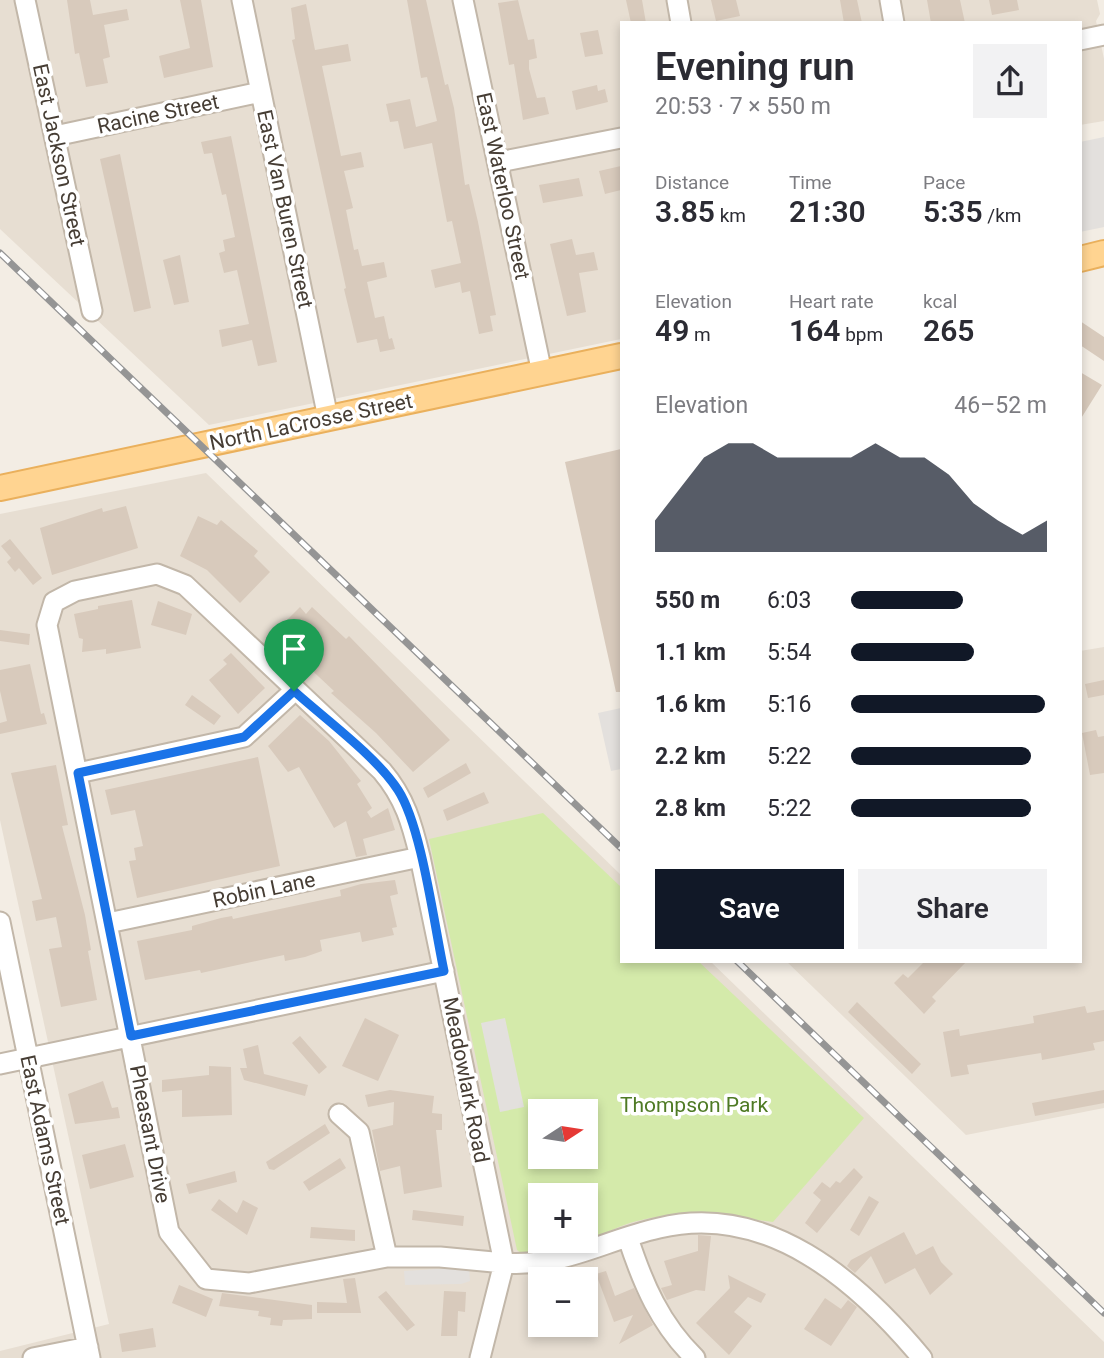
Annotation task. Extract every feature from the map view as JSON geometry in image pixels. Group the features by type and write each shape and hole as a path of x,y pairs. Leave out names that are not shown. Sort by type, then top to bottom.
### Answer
{"main road":[{"path":"1082,258 1104,253"},
{"name":"North LaCrosse Street","path":"0,488 620,356"}],"street":[{"name":"East Jackson Street","path":"25,0 92,311"},
{"name":"East Van Buren Street","path":"242,0 328,418"},
{"name":"East Waterloo Street","path":"463,0 542,373"},
{"path":"677,0 681,21"},
{"path":"890,0 894,21"},
{"path":"1082,40 1104,35"},
{"name":"Racine Street","path":"55,136 261,92"},
{"path":"499,162 620,138"},
{"name":"Meadowlark Road","path":"54,602 75,591 157,574 185,585 294,691 382,771 399,791 411,817 420,857 504,1263 480,1358"},
{"name":"Pheasant Drive","path":"54,602 47,625 169,1232 206,1279 248,1283 387,1257 442,1257 504,1263"},
{"path":"78,773 244,737 294,691"},
{"name":"Robin Lane","path":"108,923 420,857"},
{"name":"East Adams Street","path":"0,922 89,1352"},
{"path":"0,1064 444,971"},
{"path":"339,1114 359,1132 387,1257"},
{"path":"504,1263 531,1265 556,1261 682,1224 736,1227 768,1233 800,1247 848,1284 922,1358"},
{"path":"628,1238 644,1289 663,1320 695,1358"},
{"path":"33,1358 89,1352"}],"shaded area":[{"path":"0,0 1097,0 1100,14 1096,21 1104,59 1104,121 1082,125 1082,21 620,21 620,339 209,425 0,229"},
{"path":"1104,137 1104,227 1082,232 1082,142"},
{"path":"206,473 620,874 620,963 712,963 1104,1342 1104,1358 0,1358 0,1351 109,1324 0,820 0,514"},
{"path":"1104,647 1104,1108 966,1135 788,963 1082,963 1082,651"},
{"path":"620,708 620,769 611,771 598,713"},
{"path":"505,1018 524,1107 500,1112 481,1023"},
{"path":"469,1267 470,1281 461,1284 405,1285 404,1271"}],"green space":[{"name":"Thompson Park","path":"543,813 620,886 620,963 700,963 864,1118 773,1222 705,1215 671,1215 631,1223 598,1237 598,1183 528,1183 528,1253 531,1253 522,1254 517,1250 429,839"}],"building":[{"path":"67,0 90,0 93,15 127,9 129,20 104,25 110,57 103,59 108,83 86,87 79,53 75,54"},
{"path":"180,0 201,0 213,67 164,78 159,56 190,48"},
{"path":"407,0 426,0 445,85 448,84 465,185 469,184 496,315 490,316 493,331 479,334 470,291 462,293 460,282 435,288 431,270 461,263 452,221 447,222 432,143 404,149 398,121 390,122 386,104 410,99 416,127 437,121 427,77 421,78"},
{"path":"518,0 528,40 534,39 537,58 529,60 529,69 537,98 545,97 549,114 523,120 514,64 509,65 498,3"},
{"path":"626,0 642,0 646,21 631,21"},
{"path":"711,0 736,0 740,16 716,21"},
{"path":"840,0 857,0 862,21 844,21"},
{"path":"927,0 960,0 965,21 931,21"},
{"path":"989,0 1017,0 1019,10 992,15"},
{"path":"306,4 315,50 348,44 351,61 322,66 341,156 361,152 364,167 344,171 353,208 346,210 354,250 358,249 362,266 384,262 387,277 367,282 375,318 384,316 389,339 392,338 395,349 380,352 377,339 357,343 292,40 295,39 291,8"},
{"path":"598,30 603,54 585,57 580,33"},
{"path":"597,85 598,91 605,89 608,102 576,110 572,91"},
{"path":"231,136 277,362 258,366 252,340 222,347 219,330 249,324 237,270 224,273 219,253 225,251 223,240 235,237 226,194 222,195 212,153 204,154 201,142"},
{"path":"120,154 151,308 134,312 100,159"},
{"path":"620,166 620,190 605,194 599,171"},
{"path":"579,178 583,196 543,203 539,185"},
{"path":"572,239 576,255 594,252 598,270 579,273 586,312 567,316 550,244"},
{"path":"180,255 189,302 174,305 163,260"},
{"path":"1082,322 1104,337 1104,361 1082,346"},
{"path":"1082,373 1102,385 1082,417"},
{"path":"620,449 620,692 616,692 565,462"},
{"path":"126,506 138,548 52,575 40,528 102,508 103,512"},
{"path":"198,516 217,525 221,520 258,551 254,556 270,572 240,603 207,570 180,556"},
{"path":"10,539 42,578 33,585 19,568 15,572 7,562 11,558 1,546"},
{"path":"132,600 141,648 106,654 106,649 82,652 83,639 79,638 74,614 98,609 98,606"},
{"path":"158,601 192,614 186,635 151,625"},
{"path":"300,607 306,614 312,607 346,639 349,636 450,740 413,772 376,733 331,693 334,691 273,634"},
{"path":"0,630 30,634 29,645 0,641"},
{"path":"231,653 265,688 238,714 209,680 227,664 223,660"},
{"path":"30,664 41,714 44,713 47,724 0,734 0,723 7,721 0,691 0,670"},
{"path":"1104,680 1104,695 1088,698 1085,684"},
{"path":"192,695 221,716 214,725 185,705"},
{"path":"300,715 329,741 361,781 357,784 372,808 367,812 371,818 388,808 395,830 363,839 367,855 356,857 346,821 334,828 299,767 288,772 268,746"},
{"path":"1096,730 1098,737 1104,736 1104,773 1090,775 1082,733"},
{"path":"258,757 280,866 137,898 129,861 136,860 134,848 143,846 135,810 111,815 105,790"},
{"path":"466,763 471,773 428,798 423,788"},
{"path":"56,765 68,825 62,826 85,915 97,1000 61,1007 49,949 62,947 56,917 36,921 32,901 42,899 11,773"},
{"path":"484,792 489,803 447,821 443,810"},
{"path":"395,880 398,894 390,896 397,927 392,928 394,935 362,942 360,932 320,940 322,951 305,957 285,961 284,955 201,973 200,970 145,980 137,941 192,930 192,926 221,918 232,916 233,919 341,896 340,890 361,884"},
{"path":"923,963 965,963 932,997 936,1001 924,1014 894,983 903,974 908,978"},
{"path":"857,1002 921,1064 912,1074 848,1012"},
{"path":"1085,1006 1087,1013 1104,1010 1104,1041 1093,1043 1095,1050 1042,1060 1041,1053 967,1065 969,1074 951,1077 943,1032 959,1029 960,1036 1034,1023 1033,1016"},
{"path":"365,1018 399,1035 378,1081 342,1066"},
{"path":"300,1036 327,1067 319,1074 292,1043"},
{"path":"258,1045 264,1074 308,1085 305,1096 244,1080 240,1068 247,1068 243,1049"},
{"path":"209,1066 231,1067 232,1115 182,1117 182,1090 162,1092 162,1080 209,1075"},
{"path":"103,1081 112,1108 118,1107 120,1118 75,1124 68,1094"},
{"path":"390,1090 434,1096 432,1113 442,1114 442,1130 436,1130 442,1187 404,1194 400,1166 380,1171 372,1130 393,1125 394,1102 368,1107 365,1095"},
{"path":"1104,1090 1104,1103 1035,1116 1032,1103"},
{"path":"325,1124 330,1133 274,1170 269,1169 266,1162"},
{"path":"125,1144 134,1177 90,1189 82,1155"},
{"path":"340,1158 346,1168 309,1191 303,1182"},
{"path":"854,1168 863,1177 817,1233 805,1223 821,1200 813,1193 822,1182 830,1188 836,1181 840,1183"},
{"path":"235,1171 237,1182 189,1194 186,1184"},
{"path":"869,1196 879,1202 859,1236 850,1230"},
{"path":"219,1199 237,1213 243,1200 258,1208 247,1235 211,1210"},
{"path":"413,1210 464,1216 463,1226 412,1220"},
{"path":"311,1227 355,1230 355,1241 310,1238"},
{"path":"904,1232 916,1255 933,1246 941,1262 953,1274 930,1295 915,1268 885,1284 871,1256 855,1273 847,1266 851,1260"},
{"path":"698,1235 711,1236 705,1291 696,1290 667,1300 661,1288 672,1285 664,1261 698,1251"},
{"path":"606,1271 615,1296 634,1288 653,1325 619,1344 633,1315 614,1322 598,1273"},
{"path":"728,1275 766,1294 761,1303 748,1297 734,1312 752,1326 729,1355 696,1323 730,1288"},
{"path":"355,1278 361,1313 317,1313 317,1302 347,1303 343,1279"},
{"path":"179,1285 213,1299 206,1317 172,1303"},
{"path":"386,1291 415,1325 407,1331 378,1297"},
{"path":"444,1291 466,1292 465,1312 458,1311 457,1336 441,1336"},
{"path":"222,1293 312,1305 312,1319 283,1320 282,1326 270,1325 271,1318 258,1316 259,1311 219,1306"},
{"path":"825,1298 841,1309 848,1300 857,1307 831,1346 804,1329"},
{"path":"153,1328 156,1347 122,1352 119,1334"}],"railway":[{"path":"0,253 620,847"},
{"path":"739,963 1104,1313"}],"route":[{"path":"294,691 382,771 399,791 411,817 444,971 131,1036 78,773 225,744 244,737 261,725 294,691"}]}
